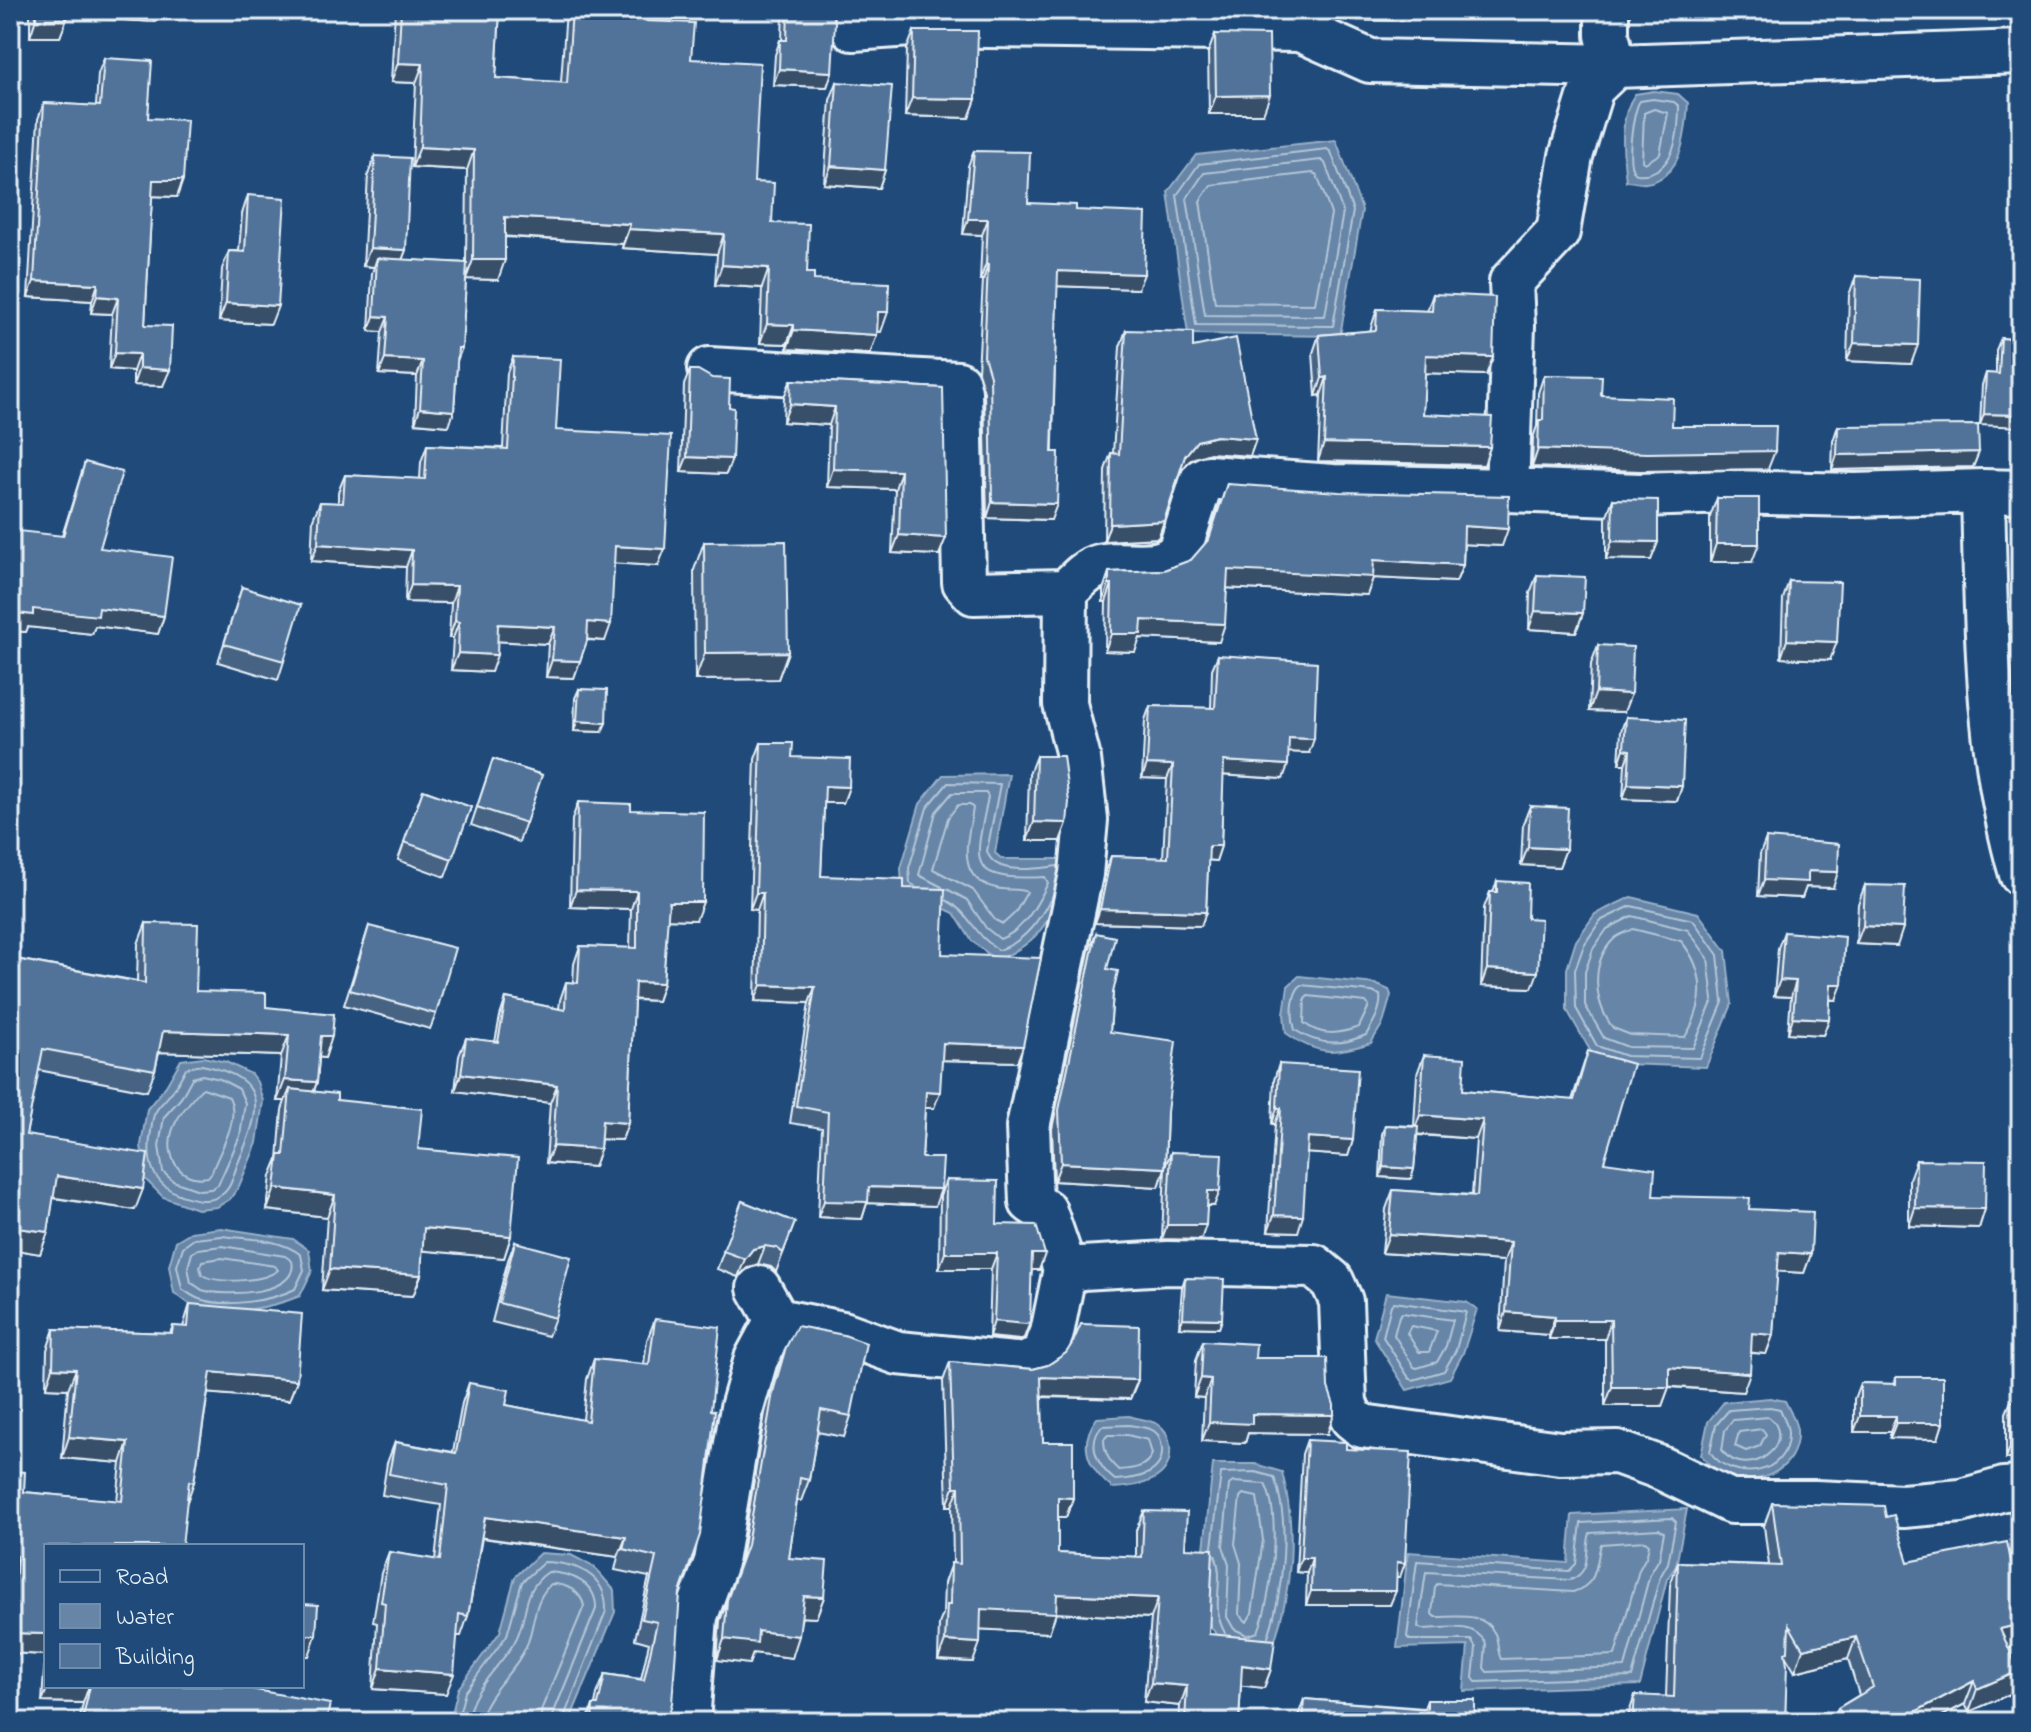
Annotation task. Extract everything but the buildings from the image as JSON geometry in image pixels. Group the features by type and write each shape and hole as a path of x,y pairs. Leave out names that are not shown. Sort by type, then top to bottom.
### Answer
{"street":[{"path":"848,10 847,21 853,29 911,25 1300,30 1370,61 1615,66 2021,52"},
{"path":"1607,10 1607,35 1615,66"},
{"path":"1507,490 1513,326 1511,282 1558,232 1571,156 1592,88 1615,66"},
{"path":"709,369 958,383 964,582 974,593 1066,591 1093,568 1166,563 1180,549 1202,480 1208,477 1333,486 1640,495 2002,492 1987,648 1998,767 2021,874"},
{"path":"688,1722 696,1616 716,1562 742,1408 768,1304 898,1353 1027,1365 1044,1353 1052,1333 1065,1269 1045,1211 1031,1202 1028,1127 1081,874 1086,820 1079,759 1065,704 1066,591"},
{"path":"1065,1269 1168,1263 1314,1266 1332,1281 1341,1301 1345,1405 1352,1418 1362,1426 1560,1453 1617,1452 1661,1468 1732,1502 1903,1506 1961,1501 2004,1489 2021,1488"}],"water":[{"path":"1654,91 1678,94 1688,103 1684,140 1668,172 1644,183 1626,181 1623,136 1626,114 1635,94"},
{"path":"1336,140 1362,210 1340,336 1188,334 1168,192 1196,155"},
{"path":"1009,774 995,853 1002,859 1068,859 1047,921 1028,943 996,960 972,941 954,913 902,889 901,868 920,804 943,775"},
{"path":"1631,897 1698,913 1726,951 1732,1004 1706,1067 1624,1064 1591,1052 1567,1010 1567,969 1576,941 1595,914"},
{"path":"1299,976 1375,984 1389,990 1391,995 1383,1023 1371,1043 1327,1051 1308,1046 1286,1033 1284,1014 1288,986"},
{"path":"203,1057 226,1062 251,1074 263,1101 257,1143 239,1186 230,1199 217,1207 197,1209 163,1197 145,1179 141,1145 147,1109 166,1086 181,1060"},
{"path":"221,1228 293,1239 309,1250 312,1271 300,1296 263,1307 220,1311 195,1307 174,1293 169,1266 176,1241 191,1232"},
{"path":"1386,1293 1466,1302 1477,1309 1463,1353 1450,1378 1407,1390 1374,1338"},
{"path":"1770,1398 1785,1401 1795,1423 1796,1445 1791,1457 1782,1467 1759,1479 1732,1478 1716,1472 1701,1455 1708,1422 1724,1402"},
{"path":"1129,1416 1153,1422 1164,1430 1169,1440 1169,1458 1166,1468 1152,1480 1112,1488 1091,1464 1088,1438 1097,1418"},
{"path":"1213,1464 1255,1464 1282,1472 1290,1515 1290,1559 1285,1603 1273,1646 1222,1644 1209,1623 1204,1549"},
{"path":"1687,1509 1676,1566 1667,1579 1640,1685 1464,1691 1468,1646 1397,1648 1408,1552 1568,1563 1572,1515"},
{"path":"540,1553 571,1555 594,1567 614,1590 615,1612 569,1722 450,1722 458,1689 500,1632 515,1577"},
{"path":"1117,1716 1123,1722 1058,1722 1058,1719"}]}
